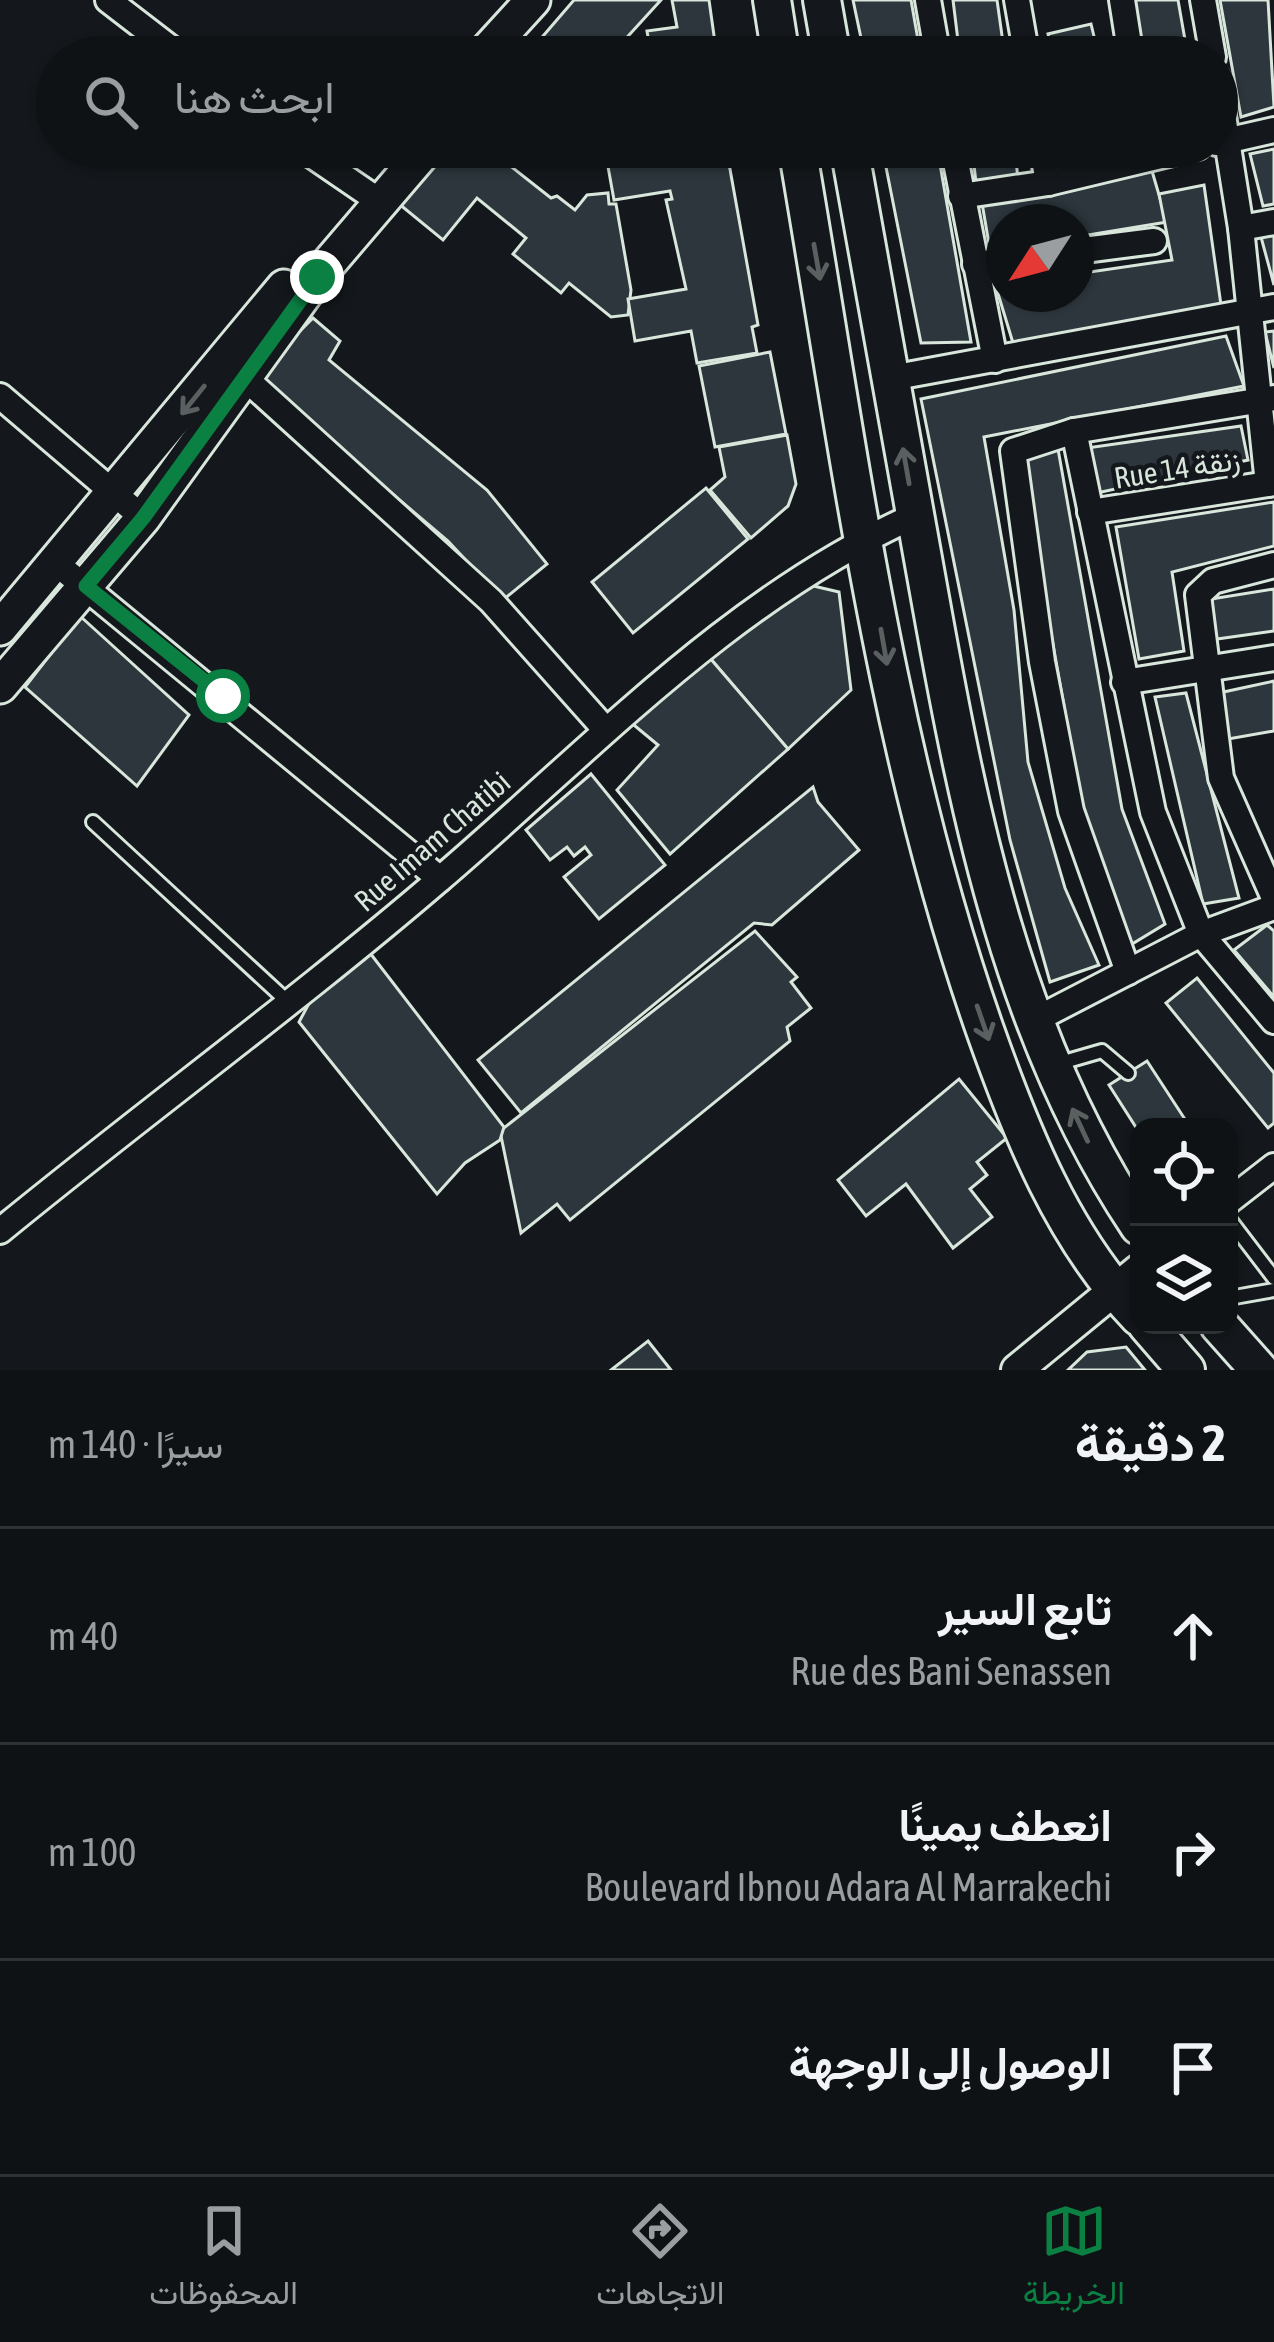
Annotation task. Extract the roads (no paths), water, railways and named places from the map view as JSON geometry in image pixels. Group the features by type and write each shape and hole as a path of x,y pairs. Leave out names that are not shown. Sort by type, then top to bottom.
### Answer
{"main road":[{"path":"500,36 533,0"},
{"path":"528,36 561,0"},
{"path":"772,0 778,36"},
{"path":"822,0 828,36"},
{"path":"0,686 143,518 239,365 387,168"},
{"path":"369,197 403,168"},
{"path":"801,168 900,738 942,906 1047,1186 1126,1280"},
{"path":"853,168 973,821 999,922 1091,1151 1130,1211"},
{"path":"0,628 116,494 239,365"},
{"path":"1155,1334 1186,1370"},
{"path":"1227,1334 1259,1370"}],"street":[{"path":"108,0 155,36"},
{"path":"928,0 934,36"},
{"path":"1017,0 1023,36"},
{"path":"1123,0 1128,36"},
{"path":"1203,0 1209,36"},
{"path":"1238,138 1274,130"},
{"path":"329,168 369,197"},
{"path":"956,168 995,361"},
{"path":"1046,168 1048,183"},
{"path":"961,196 1048,183 1096,168"},
{"path":"1229,168 1262,309 1271,484"},
{"path":"1241,228 1274,222"},
{"path":"1094,249 1154,241"},
{"path":"975,264 986,263"},
{"path":"891,378 1262,309"},
{"path":"239,365 491,601 604,728"},
{"path":"0,396 143,518"},
{"path":"1128,972 1071,811 1012,455 1029,442 1074,431 1268,399"},
{"path":"1074,431 1153,812 1201,934 1274,1021"},
{"name":"Rue 14 زنقة","path":"1090,512 1271,484"},
{"name":"Rue Imam Chatibi","path":"0,1232 440,879 604,728 775,595 864,538 914,516"},
{"path":"57,564 440,879"},
{"path":"1274,565 1203,586 1198,596 1203,670 1221,778 1274,898"},
{"path":"1124,682 1274,658"},
{"path":"1035,1021 1201,934 1274,907"},
{"path":"1238,1194 1274,1166"},
{"path":"1017,1370 1126,1280"}],"lane":[{"path":"93,822 287,1001"},
{"path":"1053,1066 1102,1051 1129,1073"},
{"path":"1234,1226 1274,1278"},
{"path":"1238,1296 1274,1290"}]}
